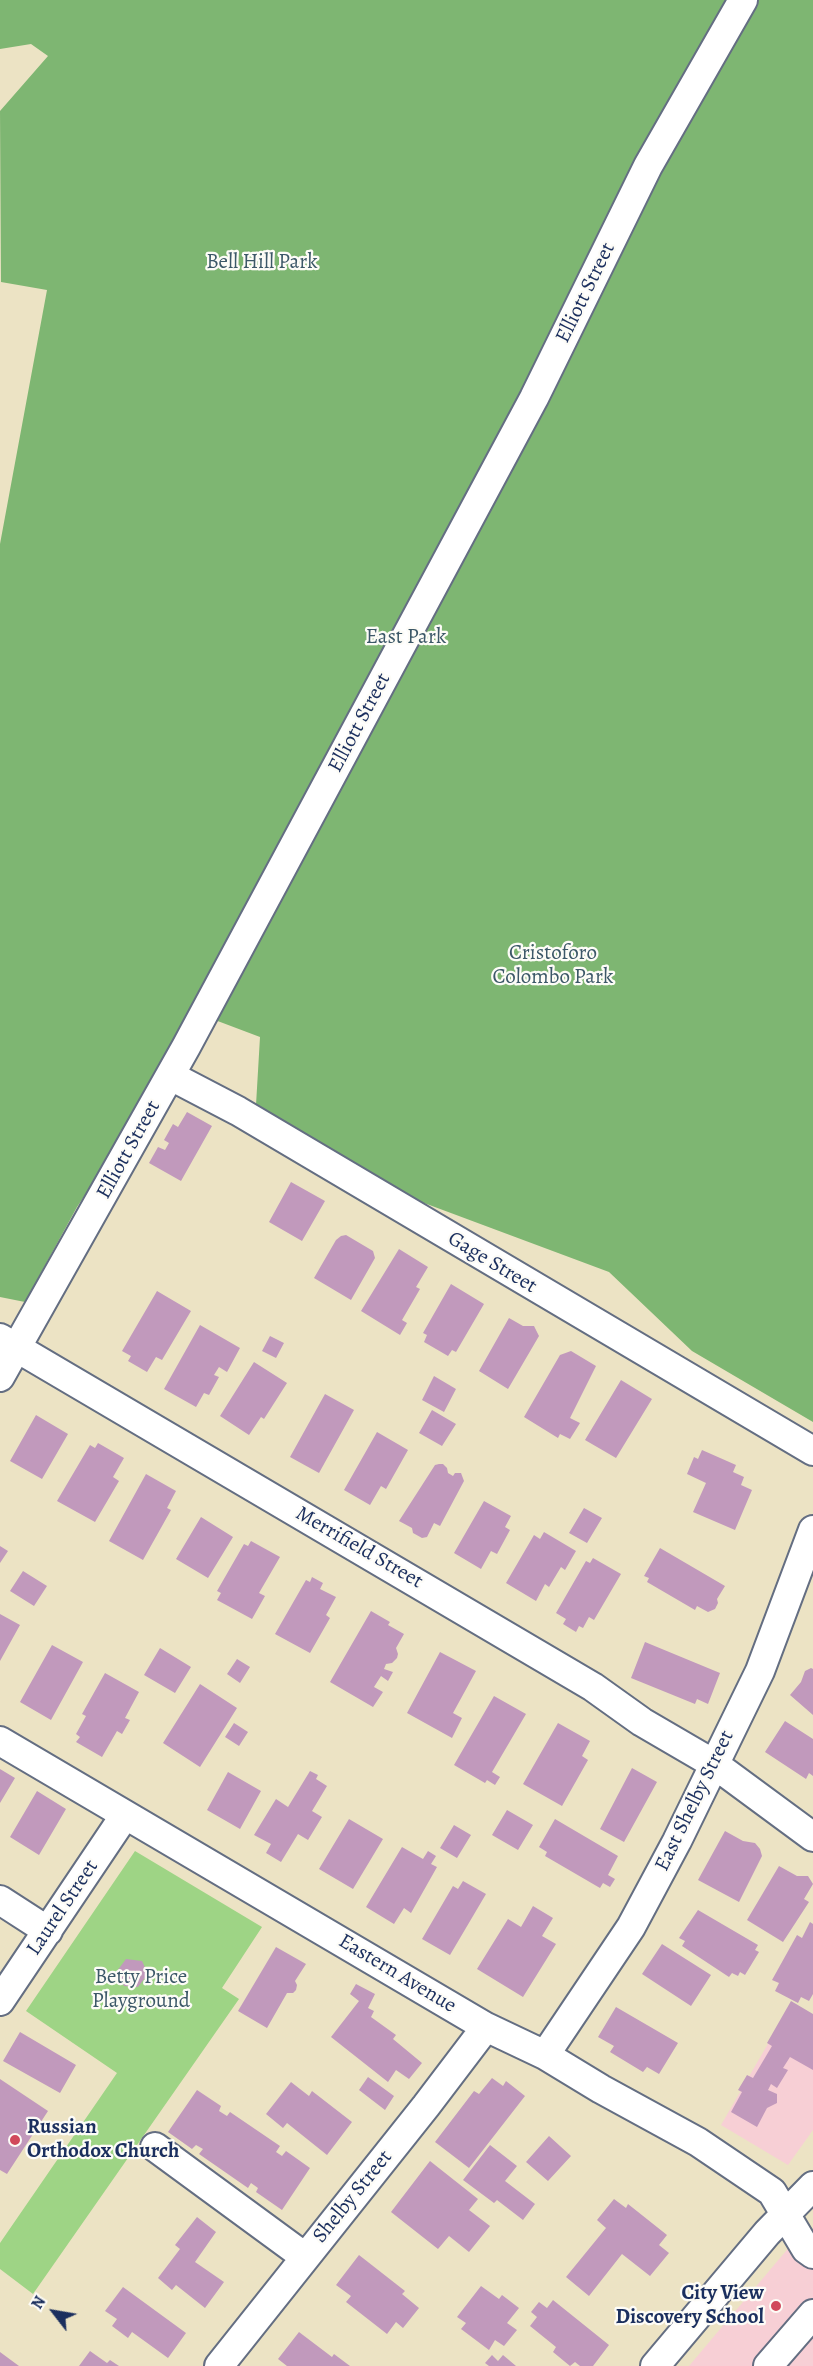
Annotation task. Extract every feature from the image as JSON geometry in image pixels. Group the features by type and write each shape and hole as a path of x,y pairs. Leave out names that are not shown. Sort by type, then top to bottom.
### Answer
{"street":[{"name":"Elliott Street","path":"0,1377 9,1343 171,1076 534,398 648,166 743,0"},
{"name":"Gage Street","path":"171,1076 238,1111 525,1283 813,1451"},
{"name":"Merrifield Street","path":"9,1343 593,1687 642,1722 714,1764 813,1837"},
{"name":"East Shelby Street","path":"545,2055 631,1927 760,1671 813,1530"},
{"name":"Eastern Avenue","path":"0,1741 486,2027 545,2055 601,2090 698,2142 772,2192 806,2249 813,2254"},
{"name":"Laurel Street","path":"0,2001 125,1815"},
{"path":"0,1900 48,1931"},
{"name":"Shelby Street","path":"219,2366 486,2027"},
{"path":"155,2147 305,2257"},
{"path":"655,2366 784,2215 813,2186"},
{"path":"768,2366 813,2314"}],"shaded area":[{"path":"769,2042 813,2069 813,2130 788,2165 721,2125"},
{"name":"City View Discovery School","path":"813,2230 813,2366 689,2366 791,2245"}],"green space":[{"name":"East Park","path":"0,0 813,0 813,1422 692,1351 609,1272 408,1197 256,1105 260,1037 207,1017 77,1207 25,1302 0,1297 0,544 47,290 1,282 0,111 48,56 31,44 0,49"},
{"name":"Betty Price Playground","path":"135,1851 262,1927 222,1988 239,1999 33,2294 0,2269 0,2243 117,2073 26,2011"}],"building":[{"path":"187,1112 212,1126 181,1181 149,1163 158,1147 165,1150 169,1143 164,1140 173,1124 178,1127"},
{"path":"291,1182 325,1201 302,1241 269,1222"},
{"path":"346,1235 373,1251 375,1258 351,1300 314,1278 336,1240"},
{"path":"399,1249 428,1267 416,1287 420,1289 402,1320 407,1323 400,1335 361,1311"},
{"path":"451,1284 484,1304 456,1352 452,1350 448,1356 424,1342 427,1335 423,1333"},
{"path":"157,1291 191,1311 162,1360 156,1357 147,1372 128,1361 131,1356 122,1351"},
{"path":"509,1318 523,1326 534,1326 539,1336 508,1389 479,1371"},
{"path":"200,1325 240,1348 227,1372 219,1367 214,1375 219,1377 209,1395 204,1393 196,1407 164,1389"},
{"path":"270,1336 284,1343 276,1358 262,1351"},
{"path":"571,1351 596,1366 570,1418 580,1423 570,1439 560,1434 558,1438 524,1417 560,1355"},
{"path":"254,1362 287,1383 264,1419 261,1417 249,1435 220,1416"},
{"path":"434,1376 456,1389 444,1412 422,1400"},
{"path":"621,1380 652,1399 616,1458 585,1440"},
{"path":"325,1394 354,1410 319,1473 290,1457"},
{"path":"432,1410 456,1424 442,1446 419,1433"},
{"path":"36,1415 68,1434 42,1479 10,1461"},
{"path":"377,1432 408,1450 386,1489 381,1486 370,1505 344,1490"},
{"path":"98,1443 124,1458 113,1477 119,1481 95,1522 57,1501 90,1445 95,1448"},
{"path":"702,1450 736,1465 733,1472 744,1477 741,1485 752,1490 735,1530 693,1512 706,1483 687,1474 694,1457 698,1459"},
{"path":"443,1464 448,1473 453,1476 455,1473 461,1473 464,1481 440,1526 434,1523 427,1537 422,1538 413,1533 412,1528 399,1521 435,1465"},
{"path":"146,1474 176,1491 167,1508 171,1510 143,1560 109,1541"},
{"path":"484,1501 511,1516 505,1527 510,1530 497,1554 491,1551 481,1569 454,1553"},
{"path":"584,1508 602,1518 587,1543 569,1533"},
{"path":"201,1517 233,1537 208,1578 176,1559"},
{"path":"544,1532 576,1551 565,1570 561,1567 549,1587 545,1584 536,1601 506,1583 534,1535 540,1539"},
{"path":"251,1541 280,1557 259,1593 265,1596 252,1619 217,1600 221,1593 217,1591 244,1544 248,1546"},
{"path":"0,1546 8,1551 0,1563"},
{"path":"660,1548 725,1586 717,1599 715,1609 708,1612 697,1606 695,1610 647,1582 649,1578 644,1576"},
{"path":"593,1558 621,1574 594,1620 589,1617 583,1628 579,1626 576,1632 563,1624 566,1619 556,1613 586,1561 590,1563"},
{"path":"23,1571 47,1586 34,1606 10,1591"},
{"path":"312,1577 323,1583 320,1589 336,1597 326,1615 330,1618 310,1653 275,1634 306,1580 310,1582"},
{"path":"371,1611 390,1622 388,1625 404,1634 396,1648 397,1658 392,1663 386,1664 384,1669 393,1672 388,1681 381,1676 374,1687 383,1692 373,1707 330,1682"},
{"path":"0,1614 20,1625 0,1661"},
{"path":"645,1642 720,1673 708,1704 697,1699 695,1704 631,1678"},
{"path":"52,1645 83,1662 51,1720 20,1702"},
{"path":"160,1648 191,1667 175,1693 144,1675"},
{"path":"440,1652 476,1671 453,1713 462,1718 452,1738 407,1713"},
{"path":"237,1659 250,1667 240,1683 227,1674"},
{"path":"813,1669 813,1715 790,1695 801,1682 805,1671"},
{"path":"105,1673 139,1692 125,1718 130,1720 122,1734 117,1731 102,1757 76,1742 80,1737 76,1734 86,1716 82,1714"},
{"path":"200,1684 237,1708 200,1767 163,1743"},
{"path":"494,1696 526,1714 492,1772 500,1777 495,1785 487,1780 485,1783 454,1765"},
{"path":"785,1721 813,1739 813,1776 809,1773 806,1779 765,1752"},
{"path":"234,1723 248,1732 239,1746 225,1737"},
{"path":"558,1723 590,1741 582,1756 588,1760 562,1806 523,1784"},
{"path":"632,1768 657,1782 624,1842 600,1829"},
{"path":"0,1769 15,1778 0,1803"},
{"path":"310,1771 318,1775 316,1779 327,1786 312,1811 322,1817 308,1840 298,1834 281,1862 266,1853 271,1844 254,1835 276,1799 288,1807"},
{"path":"228,1772 261,1791 240,1829 207,1810"},
{"path":"37,1791 66,1809 39,1855 10,1837"},
{"path":"507,1810 533,1825 518,1850 492,1835"},
{"path":"349,1819 383,1839 353,1889 319,1869"},
{"path":"555,1819 618,1856 608,1875 615,1879 610,1887 603,1883 600,1888 545,1856 547,1852 539,1847"},
{"path":"454,1825 471,1835 457,1858 440,1848"},
{"path":"725,1831 743,1841 755,1843 762,1856 739,1902 698,1880"},
{"path":"402,1847 423,1859 428,1851 436,1856 431,1864 437,1867 411,1913 404,1908 394,1924 366,1907"},
{"path":"779,1866 797,1876 808,1876 813,1884 804,1899 809,1902 783,1942 747,1920"},
{"path":"463,1881 486,1894 450,1955 422,1939 453,1886 458,1889"},
{"path":"533,1906 553,1918 542,1936 556,1944 523,1997 477,1969 508,1919 521,1927"},
{"path":"698,1910 758,1945 755,1950 759,1952 745,1975 740,1972 738,1976 732,1973 729,1977 682,1946 685,1941 679,1938"},
{"path":"810,1922 813,1924 813,1994 809,2001 801,1997 798,2003 775,1991 779,1983 772,1980 797,1935 802,1938"},
{"path":"662,1944 711,1975 691,2006 642,1974"},
{"path":"276,1947 306,1964 295,1981 296,1990 293,1993 287,1993 267,2028 238,2011"},
{"path":"126,1959 142,1961 148,1974 138,1987 124,1986 117,1971"},
{"path":"356,1984 375,1994 368,2008 374,2011 371,2017 396,2035 393,2039 422,2063 409,2079 396,2070 388,2082 331,2037 359,2001 350,1994"},
{"path":"791,2001 813,2014 813,2070 790,2057 783,2068 788,2070 777,2088 771,2084 768,2090 777,2094 777,2103 767,2108 757,2127 731,2112 742,2092 738,2090 747,2075 753,2078 772,2046 767,2043"},
{"path":"616,2007 678,2043 659,2074 647,2067 643,2072 610,2052 614,2046 598,2037"},
{"path":"20,2032 76,2065 60,2093 3,2061"},
{"path":"368,2077 394,2096 385,2110 359,2090"},
{"path":"492,2078 503,2086 506,2081 525,2096 469,2168 435,2142 474,2091 479,2094"},
{"name":"Russian Orthodox Church","path":"0,2079 48,2111 7,2174 0,2170"},
{"path":"291,2082 309,2096 312,2091 352,2122 327,2155 287,2123 283,2128 266,2114"},
{"path":"197,2090 221,2106 219,2111 227,2116 230,2112 280,2146 276,2152 282,2156 286,2151 310,2168 282,2210 256,2192 258,2188 251,2183 248,2188 199,2154 203,2149 196,2145 192,2149 168,2132"},
{"path":"549,2136 571,2156 548,2181 526,2162"},
{"path":"490,2145 517,2166 505,2181 535,2204 523,2220 497,2200 494,2203 463,2180"},
{"path":"430,2161 478,2199 469,2210 490,2226 469,2252 449,2236 438,2249 391,2212"},
{"path":"614,2199 626,2208 628,2204 667,2235 659,2245 669,2253 650,2276 622,2254 589,2296 566,2277 606,2228 597,2220"},
{"path":"197,2217 216,2232 195,2262 224,2282 205,2308 176,2285 172,2290 158,2278 180,2249 175,2245"},
{"path":"359,2255 405,2291 402,2294 419,2308 403,2328 396,2322 387,2334 346,2302 351,2296 336,2285"},
{"path":"481,2286 499,2299 502,2295 519,2308 507,2323 517,2330 504,2346 495,2340 489,2350 461,2329 466,2323 457,2317"},
{"path":"123,2287 186,2333 168,2358 132,2332 128,2338 112,2326 117,2319 105,2311"},
{"path":"553,2300 609,2345 593,2366 580,2366 575,2362 570,2366 553,2352 556,2347 530,2326 537,2317 531,2312 539,2302 547,2308"},
{"path":"299,2332 332,2357 334,2354 350,2366 287,2366 278,2359"},
{"path":"90,2351 107,2363 110,2360 119,2366 79,2366"},
{"path":"0,2352 19,2366 0,2366"},
{"path":"492,2355 498,2361 503,2355 516,2366 489,2366 485,2363"}],"place":[{"name":"Russian Orthodox Church","path":"15,2140"},
{"name":"City View Discovery School","path":"776,2306"}],"park label":[{"name":"Bell Hill Park","path":"262,263"},
{"name":"Cristoforo Colombo Park","path":"553,966"}]}
